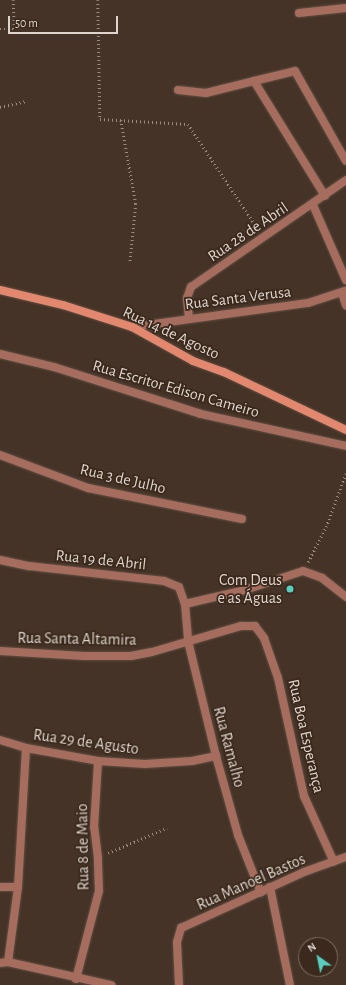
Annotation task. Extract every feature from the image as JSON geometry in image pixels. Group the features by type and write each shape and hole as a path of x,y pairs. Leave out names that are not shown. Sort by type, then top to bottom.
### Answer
{"street":[{"path":"299,13 346,8"},
{"path":"178,90 206,93 292,71 296,73 346,161"},
{"path":"254,81 325,196"},
{"name":"Rua 28 de Abril","path":"189,318 187,298 191,287 264,239 346,180"},
{"path":"313,205 346,280"},
{"name":"Rua 14 de Agosto","path":"0,290 64,305 132,327 193,361 224,372 346,430"},
{"path":"344,292 346,305"},
{"name":"Rua Santa Verusa","path":"132,327 189,318 308,303 344,292"},
{"name":"Rua Escritor Edison Cameiro","path":"0,354 54,367 201,414 346,446"},
{"name":"Rua 3 de Julho","path":"0,455 88,488 242,519"},
{"name":"Rua 19 de Abril","path":"0,560 29,566 164,581 179,587 185,604"},
{"path":"185,604 245,590 303,571 322,578 346,597"},
{"name":"Rua Ramalho","path":"185,604 188,641 216,756 238,835 261,893"},
{"name":"Rua Santa Altamira","path":"0,651 84,656 131,656 152,652 251,625 255,626 264,638"},
{"name":"Rua Boa Esperança","path":"264,638 278,678 304,796 334,862"},
{"name":"Rua 29 de Agusto","path":"0,740 26,748 98,760 145,764 192,761 216,756"},
{"path":"26,748 18,887 4,963 111,985"},
{"name":"Rua 8 de Maio","path":"76,979 99,892 98,858 94,827 98,760"},
{"name":"Rua Manoel Bastos","path":"179,985 177,942 179,932 187,925 261,893 270,887 304,872 346,858"},
{"path":"0,887 18,887"},
{"path":"270,887 290,985"}],"path":[{"path":"0,29 14,29 13,0"},
{"path":"98,0 100,120 188,124 264,239"},
{"path":"0,106 26,101"},
{"path":"121,120 136,204 130,262"},
{"path":"303,571 326,527 346,472"},
{"path":"98,858 168,828"}],"place":[{"name":"Com Deus e as Águas","path":"290,589"}]}
